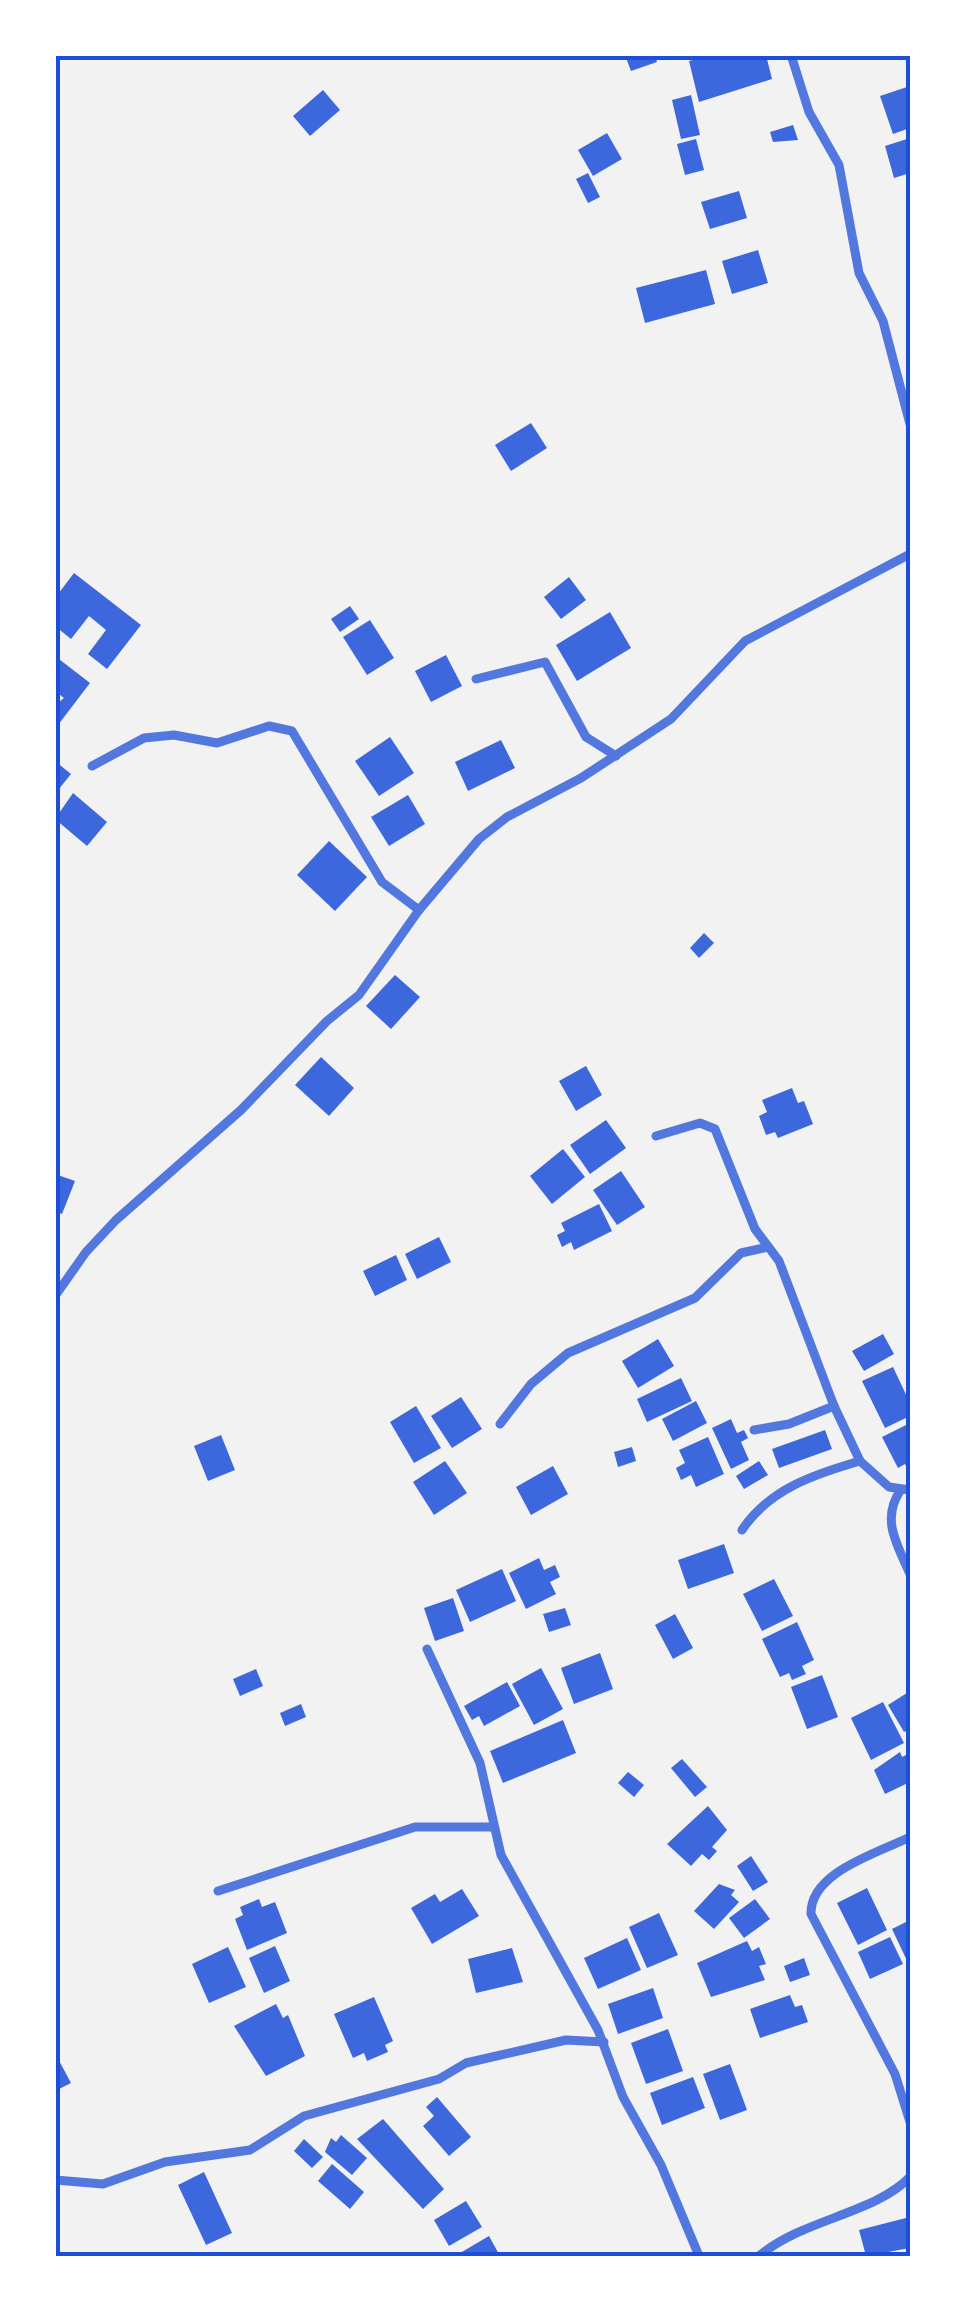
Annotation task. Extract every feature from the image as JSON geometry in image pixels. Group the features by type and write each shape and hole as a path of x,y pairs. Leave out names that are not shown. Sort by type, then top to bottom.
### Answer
{"street":[{"path":"790,55 808,112 838,165 860,272 883,321 910,424"},
{"path":"55,1296 86,1252 116,1220 241,1110 327,1021 358,996 419,910 478,839 507,817 616,756 671,719 745,641 910,554"},
{"path":"476,679 544,662 586,737 616,756"},
{"path":"92,766 144,738 174,735 218,743 269,726 292,731 382,882 419,910"},
{"path":"656,1136 700,1123 715,1129 755,1229 780,1260 834,1406 860,1461 905,1490 889,1508 892,1532 910,1574"},
{"path":"500,1424 531,1384 568,1353 695,1298 741,1253 768,1247"},
{"path":"754,1430 789,1424 834,1406"},
{"path":"742,1530 754,1511 782,1491 860,1461"},
{"path":"428,1650 480,1763 501,1855 604,2042 623,2097 661,2165 699,2256"},
{"path":"218,1891 397,1831 434,1826 492,1827"},
{"path":"910,1837 825,1881 810,1902 810,1914 895,2074 910,2122"},
{"path":"55,2180 104,2184 165,2162 250,2150 304,2116 440,2079 466,2063 566,2040 604,2042"},
{"path":"758,2256 803,2228 882,2197 910,2177"}],"building":[{"path":"625,55 655,55 657,62 631,71"},
{"path":"713,55 766,55 772,79 699,102 689,61"},
{"path":"910,86 910,128 893,134 880,96"},
{"path":"323,90 340,110 310,136 293,116"},
{"path":"691,95 700,135 681,139 672,100"},
{"path":"793,125 798,140 773,142 770,132"},
{"path":"607,133 622,159 593,176 578,150"},
{"path":"910,138 910,173 894,178 885,146"},
{"path":"696,139 704,170 685,175 677,144"},
{"path":"588,173 600,197 588,203 576,179"},
{"path":"739,191 747,218 710,229 701,202"},
{"path":"758,250 768,283 732,294 722,261"},
{"path":"706,270 715,304 645,323 636,288"},
{"path":"531,423 547,448 511,471 495,445"},
{"path":"74,573 141,625 107,669 88,654 106,630 89,616 71,639 55,626 55,598"},
{"path":"569,577 586,600 561,619 544,597"},
{"path":"350,606 359,619 340,632 331,619"},
{"path":"610,612 631,648 577,681 556,645"},
{"path":"370,620 394,658 367,675 343,637"},
{"path":"446,655 462,686 431,702 415,671"},
{"path":"55,656 90,683 55,729 55,705 64,698 55,691"},
{"path":"390,737 414,773 379,796 355,761"},
{"path":"501,740 515,768 468,791 455,762"},
{"path":"55,761 71,774 55,794"},
{"path":"73,793 107,822 87,846 55,819"},
{"path":"408,795 425,824 389,846 371,817"},
{"path":"329,841 367,877 335,911 297,875"},
{"path":"704,933 714,943 699,958 690,948"},
{"path":"395,975 420,997 391,1029 366,1006"},
{"path":"321,1057 354,1088 329,1116 295,1085"},
{"path":"586,1066 602,1095 576,1111 559,1081"},
{"path":"792,1088 798,1103 804,1101 813,1124 778,1138 775,1132 766,1135 759,1116 767,1112 762,1100"},
{"path":"606,1120 626,1148 590,1174 570,1145"},
{"path":"563,1149 585,1177 552,1204 530,1176"},
{"path":"621,1171 645,1207 617,1225 593,1190"},
{"path":"55,1174 75,1181 62,1214 55,1211"},
{"path":"599,1204 612,1231 574,1250 571,1242 562,1247 557,1235 565,1231 561,1223"},
{"path":"439,1237 451,1262 417,1279 405,1254"},
{"path":"396,1255 407,1280 375,1296 363,1271"},
{"path":"883,1334 894,1354 864,1371 852,1351"},
{"path":"658,1339 674,1366 638,1388 622,1361"},
{"path":"893,1367 910,1403 910,1416 885,1428 862,1381"},
{"path":"681,1378 692,1401 647,1422 637,1399"},
{"path":"461,1397 482,1429 452,1448 431,1416"},
{"path":"696,1401 707,1423 673,1441 662,1419"},
{"path":"416,1406 441,1448 414,1463 390,1422"},
{"path":"731,1419 737,1433 744,1430 748,1438 741,1442 749,1460 731,1469 712,1428"},
{"path":"910,1423 910,1474 905,1464 898,1468 882,1437"},
{"path":"825,1430 832,1449 779,1468 772,1449"},
{"path":"221,1435 235,1470 208,1481 194,1446"},
{"path":"708,1437 724,1474 696,1487 691,1475 681,1480 676,1468 685,1463 679,1450"},
{"path":"632,1447 636,1461 618,1467 614,1452"},
{"path":"445,1461 467,1493 434,1515 413,1482"},
{"path":"759,1461 768,1475 744,1489 736,1476"},
{"path":"553,1466 568,1494 531,1515 516,1487"},
{"path":"724,1544 734,1573 688,1589 678,1560"},
{"path":"539,1558 544,1570 555,1565 560,1577 550,1582 556,1594 526,1609 509,1573"},
{"path":"502,1569 516,1601 470,1622 456,1590"},
{"path":"774,1579 793,1616 762,1631 743,1594"},
{"path":"453,1598 464,1631 435,1641 424,1608"},
{"path":"565,1608 571,1625 549,1632 543,1614"},
{"path":"675,1614 693,1648 673,1659 655,1625"},
{"path":"797,1622 814,1660 802,1666 806,1674 792,1680 789,1673 780,1677 762,1639"},
{"path":"600,1653 613,1689 574,1704 561,1668"},
{"path":"541,1668 563,1709 534,1725 512,1684"},
{"path":"256,1669 263,1686 240,1696 233,1679"},
{"path":"822,1675 838,1717 807,1729 791,1687"},
{"path":"507,1682 520,1706 484,1726 479,1716 472,1720 464,1706"},
{"path":"910,1691 910,1729 904,1732 888,1705"},
{"path":"883,1702 904,1743 871,1760 851,1718"},
{"path":"301,1704 306,1717 285,1726 280,1713"},
{"path":"563,1720 576,1753 503,1783 490,1751"},
{"path":"900,1752 902,1757 910,1753 910,1782 885,1794 874,1770"},
{"path":"682,1759 707,1787 695,1797 671,1768"},
{"path":"628,1772 644,1785 634,1797 618,1783"},
{"path":"708,1806 727,1830 712,1847 717,1851 709,1860 702,1854 691,1866 667,1844"},
{"path":"751,1856 768,1882 753,1891 737,1866"},
{"path":"719,1884 735,1890 731,1895 739,1902 714,1929 694,1911"},
{"path":"867,1888 887,1930 858,1945 837,1903"},
{"path":"462,1889 479,1916 432,1944 411,1908 435,1894 440,1902"},
{"path":"259,1899 262,1907 275,1902 287,1933 247,1950 235,1919 243,1915 240,1907"},
{"path":"755,1899 770,1919 744,1938 729,1918"},
{"path":"659,1913 678,1955 647,1968 629,1927"},
{"path":"910,1920 910,1967 892,1929"},
{"path":"890,1937 903,1964 870,1979 858,1952"},
{"path":"627,1938 641,1970 598,1989 584,1958"},
{"path":"747,1941 752,1951 759,1947 766,1964 759,1966 765,1980 711,1997 697,1963"},
{"path":"275,1946 290,1981 264,1993 249,1958"},
{"path":"228,1947 246,1987 209,2003 192,1964"},
{"path":"512,1948 523,1982 476,1993 468,1959"},
{"path":"804,1958 810,1975 790,1982 784,1966"},
{"path":"653,1988 663,2018 618,2034 608,2004"},
{"path":"790,1995 795,2007 802,2005 808,2022 760,2038 750,2009"},
{"path":"374,1997 393,2041 385,2045 388,2052 367,2061 364,2053 353,2058 334,2014"},
{"path":"276,2004 283,2018 288,2015 305,2056 266,2076 234,2026"},
{"path":"668,2029 683,2071 646,2084 631,2043"},
{"path":"55,2053 71,2083 55,2091"},
{"path":"730,2064 747,2110 720,2120 703,2074"},
{"path":"693,2077 705,2108 662,2125 650,2093"},
{"path":"437,2097 471,2137 449,2156 423,2126 434,2116 426,2107"},
{"path":"383,2119 444,2189 423,2209 357,2139"},
{"path":"341,2135 367,2158 352,2175 325,2152 331,2138 336,2142"},
{"path":"304,2139 323,2157 312,2168 294,2151"},
{"path":"332,2164 364,2192 350,2209 318,2181"},
{"path":"204,2172 232,2233 206,2245 178,2185"},
{"path":"466,2201 482,2227 449,2246 434,2220"},
{"path":"906,2218 910,2248 866,2256 859,2230"},
{"path":"489,2236 500,2256 455,2256"}]}
